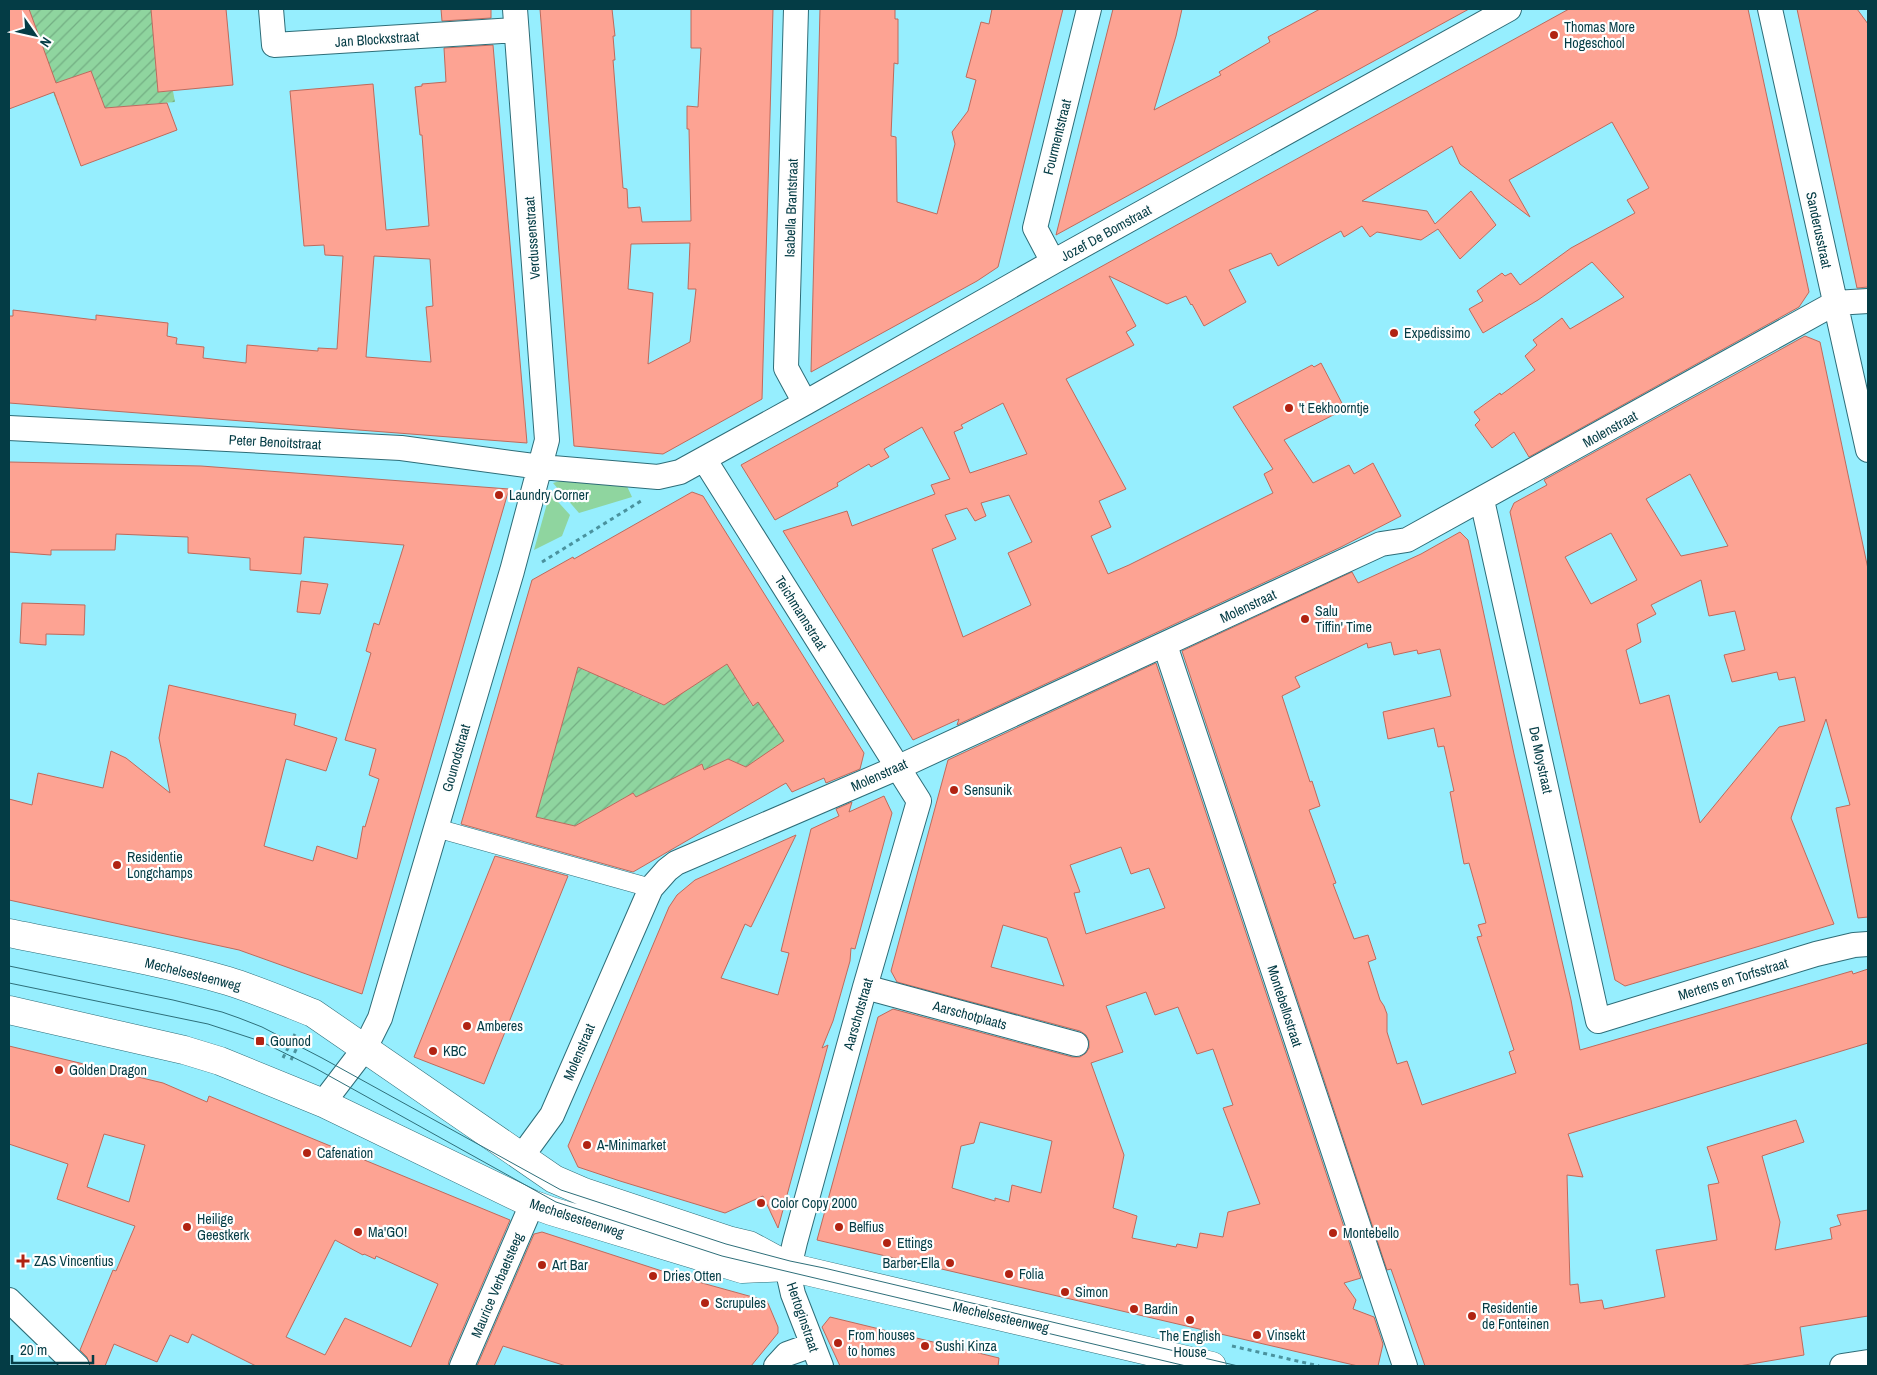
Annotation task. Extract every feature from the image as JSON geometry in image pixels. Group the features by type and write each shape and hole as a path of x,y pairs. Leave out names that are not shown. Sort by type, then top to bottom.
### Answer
{"main road":[{"name":"Mechelsesteenweg","path":"9,933 175,967 262,992 310,1012 564,1184 728,1240 749,1245 789,1267"},
{"name":"Mechelsesteenweg","path":"9,1010 184,1050 220,1061 323,1103 532,1204 742,1269 789,1267 1217,1355"}],"street":[{"name":"Jan Blockxstraat","path":"271,9 274,46 516,19"},
{"name":"Isabella Brantstraat","path":"796,9 786,368 805,403"},
{"name":"Fourmentstraat","path":"1053,262 1035,228 1089,9"},
{"name":"Jozef De Bomstraat","path":"704,459 1053,262 1509,9"},
{"name":"Sanderusstraat","path":"1770,9 1868,450"},
{"name":"Verdussenstraat","path":"516,19 547,440 541,466"},
{"path":"1835,303 1868,301"},
{"name":"Molenstraat","path":"522,1156 552,1115 651,888 676,863 899,767 1381,544 1407,540 1835,303"},
{"name":"Peter Benoitstraat","path":"9,428 401,448 541,466 658,477 680,472 704,459"},
{"name":"Teichmannstraat","path":"704,459 899,767"},
{"name":"Gounodstraat","path":"365,1048 380,1018 541,466"},
{"name":"De Moystraat","path":"1482,500 1598,1021"},
{"name":"Montebellostraat","path":"1165,645 1405,1366"},
{"name":"Aarschotstraat","path":"789,1267 865,987 919,801 899,767"},
{"path":"436,828 651,888"},
{"name":"Mertens en Torfsstraat","path":"1598,1021 1816,954 1854,945 1868,944"},
{"name":"Aarschotplaats","path":"865,987 1076,1044"},
{"path":"323,1103 365,1048"},
{"name":"Maurice Verbaetsteeg","path":"462,1366 532,1204"},
{"name":"Hertoginstraat","path":"789,1267 788,1272 793,1294 821,1366"},
{"path":"9,1300 77,1366"},
{"path":"776,1366 787,1354 812,1344"},
{"path":"1842,1366 1868,1362"}],"path":[{"path":"512,570 530,569 649,496"},
{"path":"276,1084 310,1012"},
{"path":"276,1084 310,1012"},
{"path":"1217,1355 1319,1366"}],"green space":[{"path":"29,9 151,9 158,92 173,91 175,102 105,108 91,71 59,82 67,103 58,105 53,92 45,53"},
{"path":"563,480 625,482 632,497 579,513 553,483"},
{"path":"550,493 570,515 562,536 534,550"},
{"path":"599,647 624,688 663,705 728,663 752,706 760,701 778,732 787,740 746,767 728,759 704,770 702,765 636,797 633,793 575,826 536,817 578,667 588,672"}],"building":[{"path":"9,9 29,9 56,83 91,71 105,108 167,103 177,130 81,166 54,92 9,109"},
{"path":"151,9 226,9 233,85 158,92"},
{"path":"441,9 491,9 491,18 442,21"},
{"path":"540,9 612,9 615,36 613,36 615,60 613,60 623,188 627,189 628,208 640,207 642,222 691,221 687,106 698,107 701,48 691,48 691,9 773,9 762,399 663,454 574,446","holes":["690,243 688,289 696,289 690,342 648,364 653,293 628,289 631,244"]},
{"path":"820,9 895,9 895,19 898,19 898,64 894,63 891,136 896,137 897,202 937,214 955,144 952,132 968,111 976,80 966,77 981,22 989,24 992,9 1063,9 998,267 977,281 811,372"},
{"path":"1113,9 1182,9 1154,110 1221,75 1219,72 1270,42 1268,37 1320,9 1469,9 1056,235"},
{"path":"1569,9 1748,9 1809,292 1799,307 1529,457 1514,432 1492,448 1475,425 1480,420 1474,412 1535,370 1525,356 1537,345 1533,340 1562,318 1570,329 1624,297 1592,262 1538,300 1483,333 1469,309 1483,301 1477,291 1502,273 1505,276 1511,273 1520,285 1571,248 1635,213 1627,200 1649,188 1612,122 1509,180 1530,217 1460,164 1452,146 1362,201 1427,211 1435,224 1471,191 1496,225 1460,259 1438,229 1421,240 1377,232 1370,237 1362,226 1344,237 1341,231 1278,266 1271,253 1229,270 1246,302 1204,326 1186,296 1167,304 1109,276 1136,326 1126,332 1134,345 1066,379 1126,489 1099,501 1111,527 1091,536 1108,574 1273,493 1264,474 1273,469 1233,407 1312,365 1314,367 1321,363 1345,409 1284,440 1313,483 1349,465 1354,474 1373,463 1401,516 1341,547 957,725 959,719 913,740 783,531 847,511 852,526 935,494 931,485 950,479 922,427 884,449 889,457 871,467 869,464 837,483 838,486 775,520 741,465","holes":["1003,403 1027,454 970,473 954,432 963,428 961,425","1009,495 1032,542 1008,553 1031,605 963,637 932,549 956,539 945,515 967,508 975,521 986,516 981,503"]},
{"path":"1797,9 1857,9 1868,24 1868,287 1857,288"},
{"path":"493,45 527,443 9,403 9,316 13,316 13,310 96,320 96,315 168,323 167,336 177,338 176,344 204,347 203,358 246,363 247,345 318,351 318,348 337,349 343,256 325,255 324,245 304,246 290,91 373,84 386,230 429,226 422,135 420,135 415,87 422,86 422,84 446,82 444,48","holes":["374,256 430,259 433,306 426,307 431,362 366,357"]},
{"path":"1805,336 1820,342 1868,569 1868,917 1858,918 1836,808 1850,805 1826,719 1791,818 1834,924 1625,986 1615,980 1510,512 1514,503 1547,485 1544,480","holes":["1690,474 1728,546 1681,556 1646,499","1611,533 1637,580 1591,604 1565,557","1701,580 1709,616 1735,611 1745,650 1724,655 1732,682 1777,672 1779,680 1795,677 1805,721 1779,727 1700,823 1669,695 1640,704 1626,650 1641,642 1637,624 1656,614 1651,605"]},
{"path":"9,462 201,466 509,489 362,994 239,950 9,900 9,799 32,805 38,773 103,788 111,751 126,758 170,793 159,738 169,685 296,714 294,725 337,738 326,771 286,759 264,846 313,861 317,846 357,859 363,826 365,827 379,779 369,775 376,749 345,740 371,653 366,651 374,623 379,625 404,545 304,537 301,574 250,570 250,558 188,553 188,537 116,534 115,550 51,550 51,555 9,552"},
{"path":"692,492 703,496 864,753 860,769 826,783 824,778 792,792 786,783 633,872 461,824 532,580 573,557 574,559","holes":["727,664 753,706 758,702 784,741 746,767 728,759 704,770 702,764 636,797 633,793 575,826 536,817 578,667 664,705"]},
{"path":"1460,532 1468,540 1514,754 1571,1000 1580,1050 1852,971 1853,974 1868,969 1868,1043 1568,1134 1583,1177 1567,1175 1570,1285 1578,1284 1580,1303 1602,1300 1604,1309 1665,1297 1656,1250 1717,1240 1708,1185 1719,1183 1707,1147 1796,1120 1804,1142 1762,1156 1780,1222 1775,1250 1832,1239 1830,1228 1841,1225 1837,1215 1868,1210 1868,1316 1800,1327 1804,1355 1739,1366 1425,1366 1391,1269 1387,1270 1182,651 1352,572 1358,583 1421,554","holes":["1391,642 1394,655 1417,650 1418,654 1440,649 1451,696 1383,712 1388,739 1434,728 1438,747 1444,746 1454,791 1450,792 1464,864 1469,863 1486,923 1478,925 1482,936 1477,937 1514,1050 1509,1052 1516,1073 1422,1105 1407,1061 1397,1064 1387,1032 1387,1014 1380,1000 1368,962 1376,959 1368,935 1354,939 1333,884 1336,883 1309,810 1320,806 1312,781 1310,782 1282,696 1300,687 1295,677 1367,643 1368,648"]},
{"path":"301,581 328,584 320,614 297,612"},
{"path":"22,603 85,605 84,635 46,634 46,645 20,643"},
{"path":"1156,663 1361,1278 1344,1283 1356,1300 1353,1309 1374,1317 1383,1344 1378,1366 1358,1366 817,1240 878,1017 893,1009 1072,1057 1080,1057 1089,1048 1089,1041 1086,1035 1080,1031 897,982 891,971 948,760","holes":["1121,847 1131,874 1149,868 1165,908 1086,934 1074,893 1080,892 1070,865","1003,925 1047,938 1064,986 991,967","1146,992 1155,1015 1178,1007 1197,1054 1213,1049 1233,1105 1223,1108 1260,1204 1228,1212 1223,1237 1200,1233 1197,1248 1177,1244 1176,1247 1132,1238 1137,1216 1113,1208 1124,1155 1091,1063 1123,1052 1106,1006","980,1122 1052,1141 1041,1193 1012,1185 1009,1202 995,1198 995,1201 952,1188 961,1146 974,1143"]},
{"path":"884,796 892,813 855,949 851,948 850,961 833,1021 822,1048 828,1045 778,1228 763,1196 725,1213 578,1167 568,1146 669,907 677,895 695,880 796,835 751,927 745,924 721,978 778,995 789,953 781,951 811,829 839,816 836,809 852,802 849,812"},
{"path":"495,856 568,876 484,1084 414,1057"},
{"path":"9,1046 163,1083 207,1102 209,1096 510,1220 448,1366 256,1366 192,1334 188,1343 170,1335 157,1362 114,1344 105,1366 90,1366 87,1357 80,1350 113,1270 116,1271 135,1226 57,1199 68,1164 9,1144","holes":["104,1134 145,1145 129,1202 87,1187","335,1240 363,1255 375,1259 376,1256 438,1284 411,1347 345,1318 325,1355 286,1337"]},
{"path":"542,1232 665,1272 676,1272 684,1278 767,1301 778,1327 778,1333 751,1366 566,1366 503,1346 494,1366 477,1366 534,1234"},
{"path":"830,1317 999,1358 998,1366 840,1366 822,1327"}],"tram line":[{"path":"9,966 173,1000 239,1018 262,1027 322,1058 561,1190 726,1244 790,1261 1238,1366"},
{"path":"9,983 208,1024 260,1041 315,1068 556,1202 722,1256 1186,1366"}],"place":[{"name":"Thomas More Hogeschool","path":"1554,35"},
{"name":"Expedissimo","path":"1394,333"},
{"name":"'t Eekhoorntje","path":"1289,408"},
{"name":"Laundry Corner","path":"499,495"},
{"name":"Salu Tiffin' Time","path":"1305,619"},
{"name":"Sensunik","path":"954,790"},
{"name":"Residentie Longchamps","path":"117,865"},
{"name":"Amberes","path":"467,1026"},
{"name":"Gounod","path":"260,1041"},
{"name":"KBC","path":"433,1051"},
{"name":"Golden Dragon","path":"59,1070"},
{"name":"A-Minimarket","path":"587,1145"},
{"name":"Cafenation","path":"307,1153"},
{"name":"Color Copy 2000","path":"761,1203"},
{"name":"Heilige Geestkerk","path":"187,1227"},
{"name":"Belfius","path":"839,1227"},
{"name":"Ma'GO!","path":"358,1232"},
{"name":"Montebello","path":"1333,1233"},
{"name":"Ettings","path":"887,1243"},
{"name":"ZAS Vincentius","path":"23,1261"},
{"name":"Barber-Ella","path":"950,1263"},
{"name":"Art Bar","path":"542,1265"},
{"name":"Folia","path":"1009,1274"},
{"name":"Dries Otten","path":"653,1276"},
{"name":"Simon","path":"1065,1292"},
{"name":"Scrupules","path":"705,1303"},
{"name":"Bardin","path":"1134,1309"},
{"name":"Residentie de Fonteinen","path":"1472,1316"},
{"name":"The English House","path":"1190,1320"},
{"name":"Vinsekt","path":"1257,1335"},
{"name":"From houses to homes","path":"838,1343"},
{"name":"Sushi Kinza","path":"925,1346"}]}
